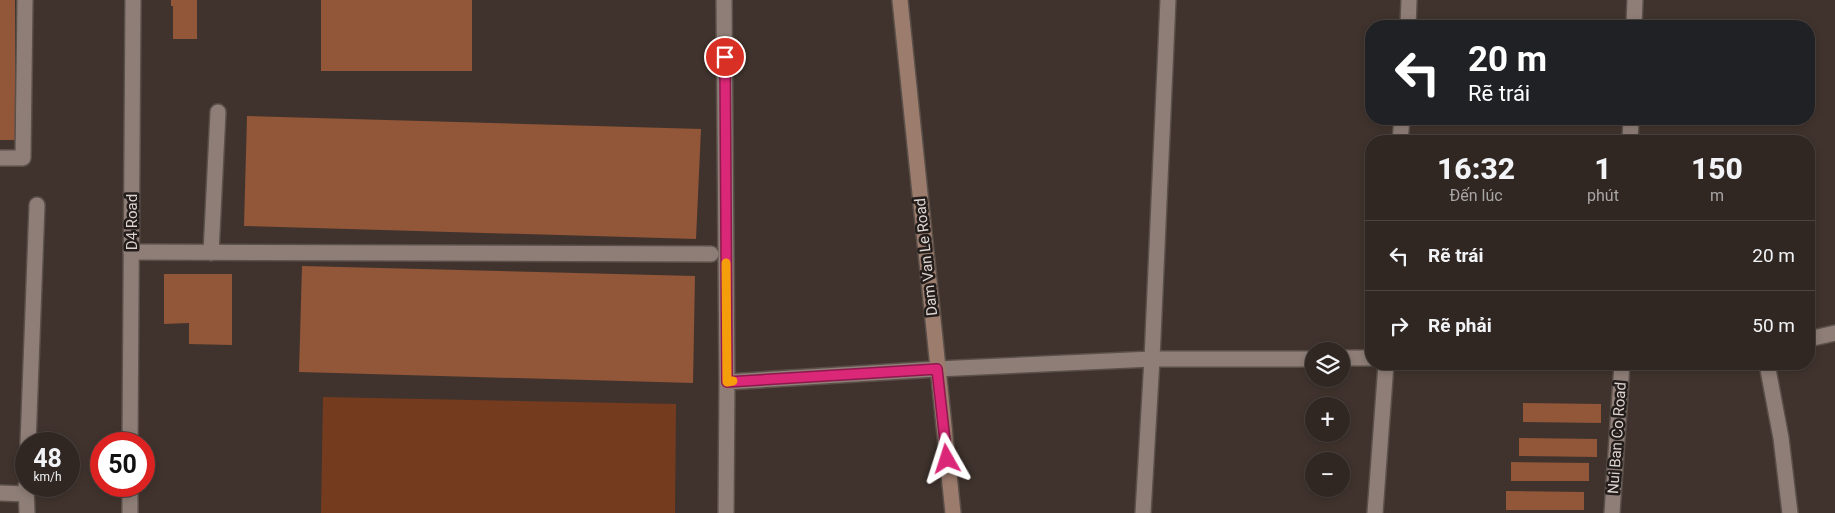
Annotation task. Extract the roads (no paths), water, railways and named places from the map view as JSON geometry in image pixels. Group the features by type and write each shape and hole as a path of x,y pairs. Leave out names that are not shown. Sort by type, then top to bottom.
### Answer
{"main road":[{"name":"Dam Van Le Road","path":"900,0 953,513"}],"street":[{"path":"0,158 22,158 25,0"},
{"name":"D4 Road","path":"130,432 133,0"},
{"path":"724,0 727,382 726,513"},
{"path":"1143,513 1168,0"},
{"path":"1408,20 1410,0"},
{"path":"1634,20 1635,0"},
{"path":"211,253 218,112"},
{"path":"28,432 37,205"},
{"path":"131,252 711,254"},
{"path":"1815,338 1835,333"},
{"path":"1350,358 1365,358"},
{"path":"727,382 937,369 1152,359 1305,359"},
{"path":"1375,513 1386,370"},
{"name":"Nui Ban Co Road","path":"1612,513 1622,370"},
{"path":"1768,370 1781,438 1790,513"},
{"path":"0,493 15,491"},
{"path":"26,497 26,513"},
{"path":"130,497 130,513"}]}
